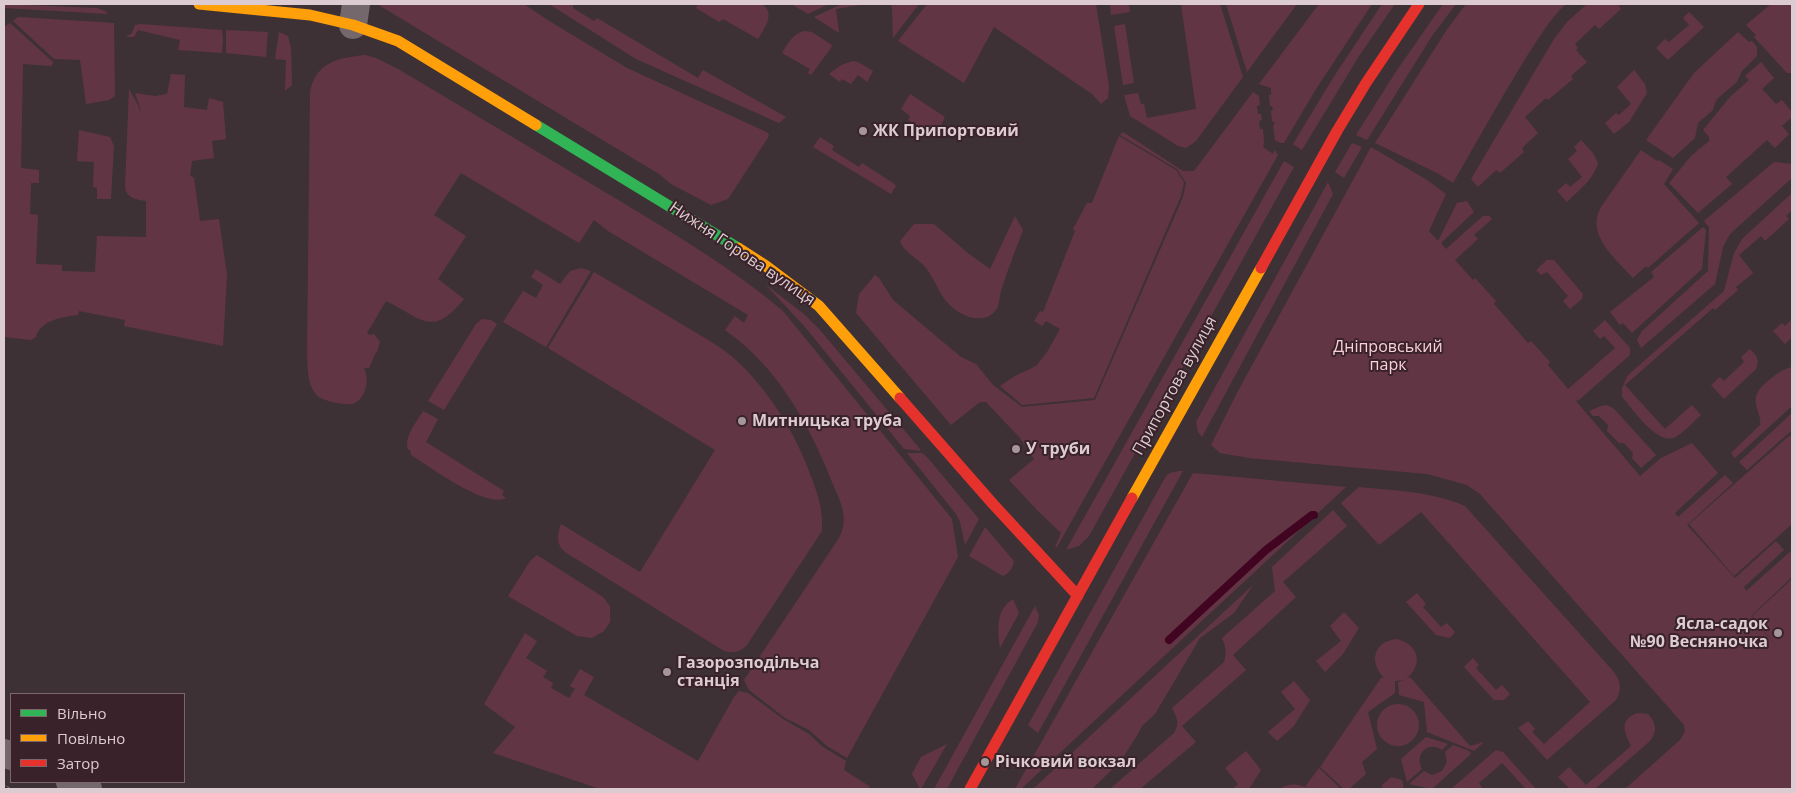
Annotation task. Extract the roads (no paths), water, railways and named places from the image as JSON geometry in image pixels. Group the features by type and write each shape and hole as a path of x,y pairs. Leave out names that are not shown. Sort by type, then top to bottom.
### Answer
{"street":[{"name":"Нижня Горова вулиця","path":"199,4 310,15 354,14 725,239 766,266 819,306 1000,511 1078,596"},
{"name":"Припортова вулиця","path":"970,789 1336,131 1419,4"},
{"path":"73,783 88,789"}],"waterway":[{"path":"1169,640 1266,550 1314,515"}],"place":[{"name":"ЖК Припортовий","path":"863,131"},
{"name":"Митницька труба","path":"742,421"},
{"name":"У труби","path":"1016,449"},
{"name":"Ясла-садок №90 Весняночка","path":"1778,633"},
{"name":"Газорозподільча станція","path":"667,672"},
{"name":"Річковий вокзал","path":"985,762"}],"park label":[{"name":"Дніпровський парк","path":"1388,356"}]}
